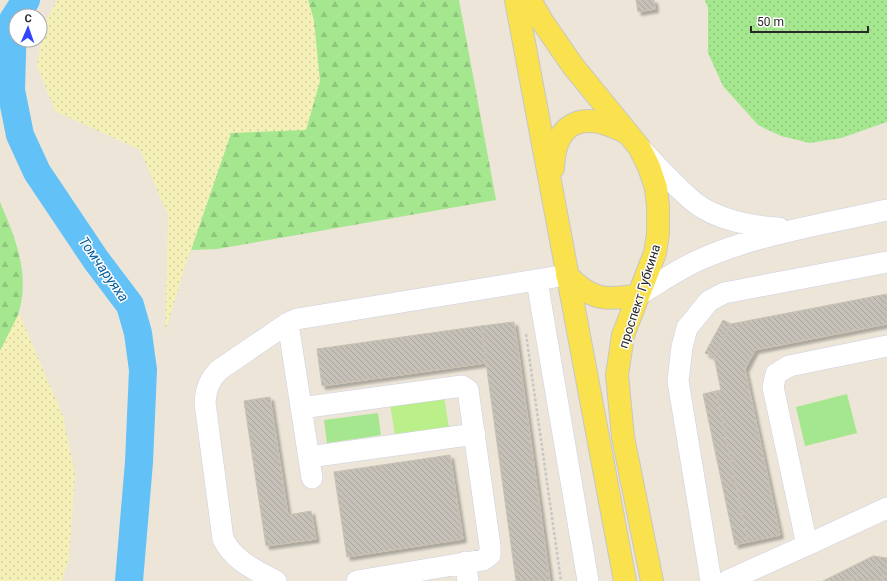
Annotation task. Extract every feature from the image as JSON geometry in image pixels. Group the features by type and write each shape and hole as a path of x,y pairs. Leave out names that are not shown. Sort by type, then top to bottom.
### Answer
{"main road":[{"path":"516,0 626,581"},
{"name":"проспект Губкина","path":"530,0 573,66 632,139 656,188 658,213 656,253 623,334 617,375 623,437 652,581"},
{"path":"552,191 555,149 558,139 567,128 589,121 610,124 632,139"},
{"path":"567,275 581,289 600,298 618,299 638,295"}],"street":[{"path":"632,139 695,203 724,218 756,227 803,229"},
{"path":"638,295 670,274 742,243 887,210"},
{"path":"711,581 678,381 679,361 687,328 710,300 724,293 887,262"},
{"path":"276,581 239,561 228,548 223,539 205,403 206,389 212,378 219,370 288,323 298,319 567,275"},
{"path":"537,281 588,581"},
{"path":"288,323 312,478"},
{"path":"807,545 773,387 776,374 789,366 887,346"},
{"path":"301,408 462,386 468,390 490,555 467,572 357,581"},
{"path":"309,457 475,434"},
{"path":"727,581 887,508"}],"path":[{"path":"526,331 561,581"}],"green space":[{"path":"308,0 459,0 496,200 217,249 191,250 231,133 314,21"},
{"path":"705,0 887,0 887,122 841,138 810,143 781,136 758,125 723,86 708,53 708,8"},
{"path":"0,202 16,242 22,269 23,283 18,317 0,351"},
{"path":"847,394 857,433 805,446 796,407"},
{"path":"444,396 449,428 395,436 390,404"},
{"path":"378,413 381,435 327,443 324,420"}],"sand":[{"path":"57,0 308,0 314,21 320,81 306,130 231,133 183,273 165,333 168,215 140,150 55,111 37,65 40,48 48,48 48,17"},
{"path":"19,313 63,416 75,474 69,559 62,581 0,581 0,351"}],"building":[{"path":"636,0 654,0 655,9 638,12"},
{"path":"887,294 887,324 755,350 745,369 780,535 748,542 716,391 721,390 714,357 731,324"},
{"path":"723,320 731,324 714,357 705,353"},
{"path":"514,322 550,581 516,581 481,326"},
{"path":"481,326 486,363 322,386 317,349"},
{"path":"716,391 748,542 735,545 703,394"},
{"path":"270,397 288,515 311,511 316,539 266,546 244,401"},
{"path":"450,455 463,539 347,557 334,472"},
{"path":"873,556 887,558 887,581 885,581 877,565 846,581 823,581"},
{"path":"877,565 885,581 846,581"}],"waterway":[{"name":"Томчаруяха","path":"26,0 13,20 11,90 20,135 37,172 96,260 130,305 138,333 143,370 139,462 129,581"}]}
